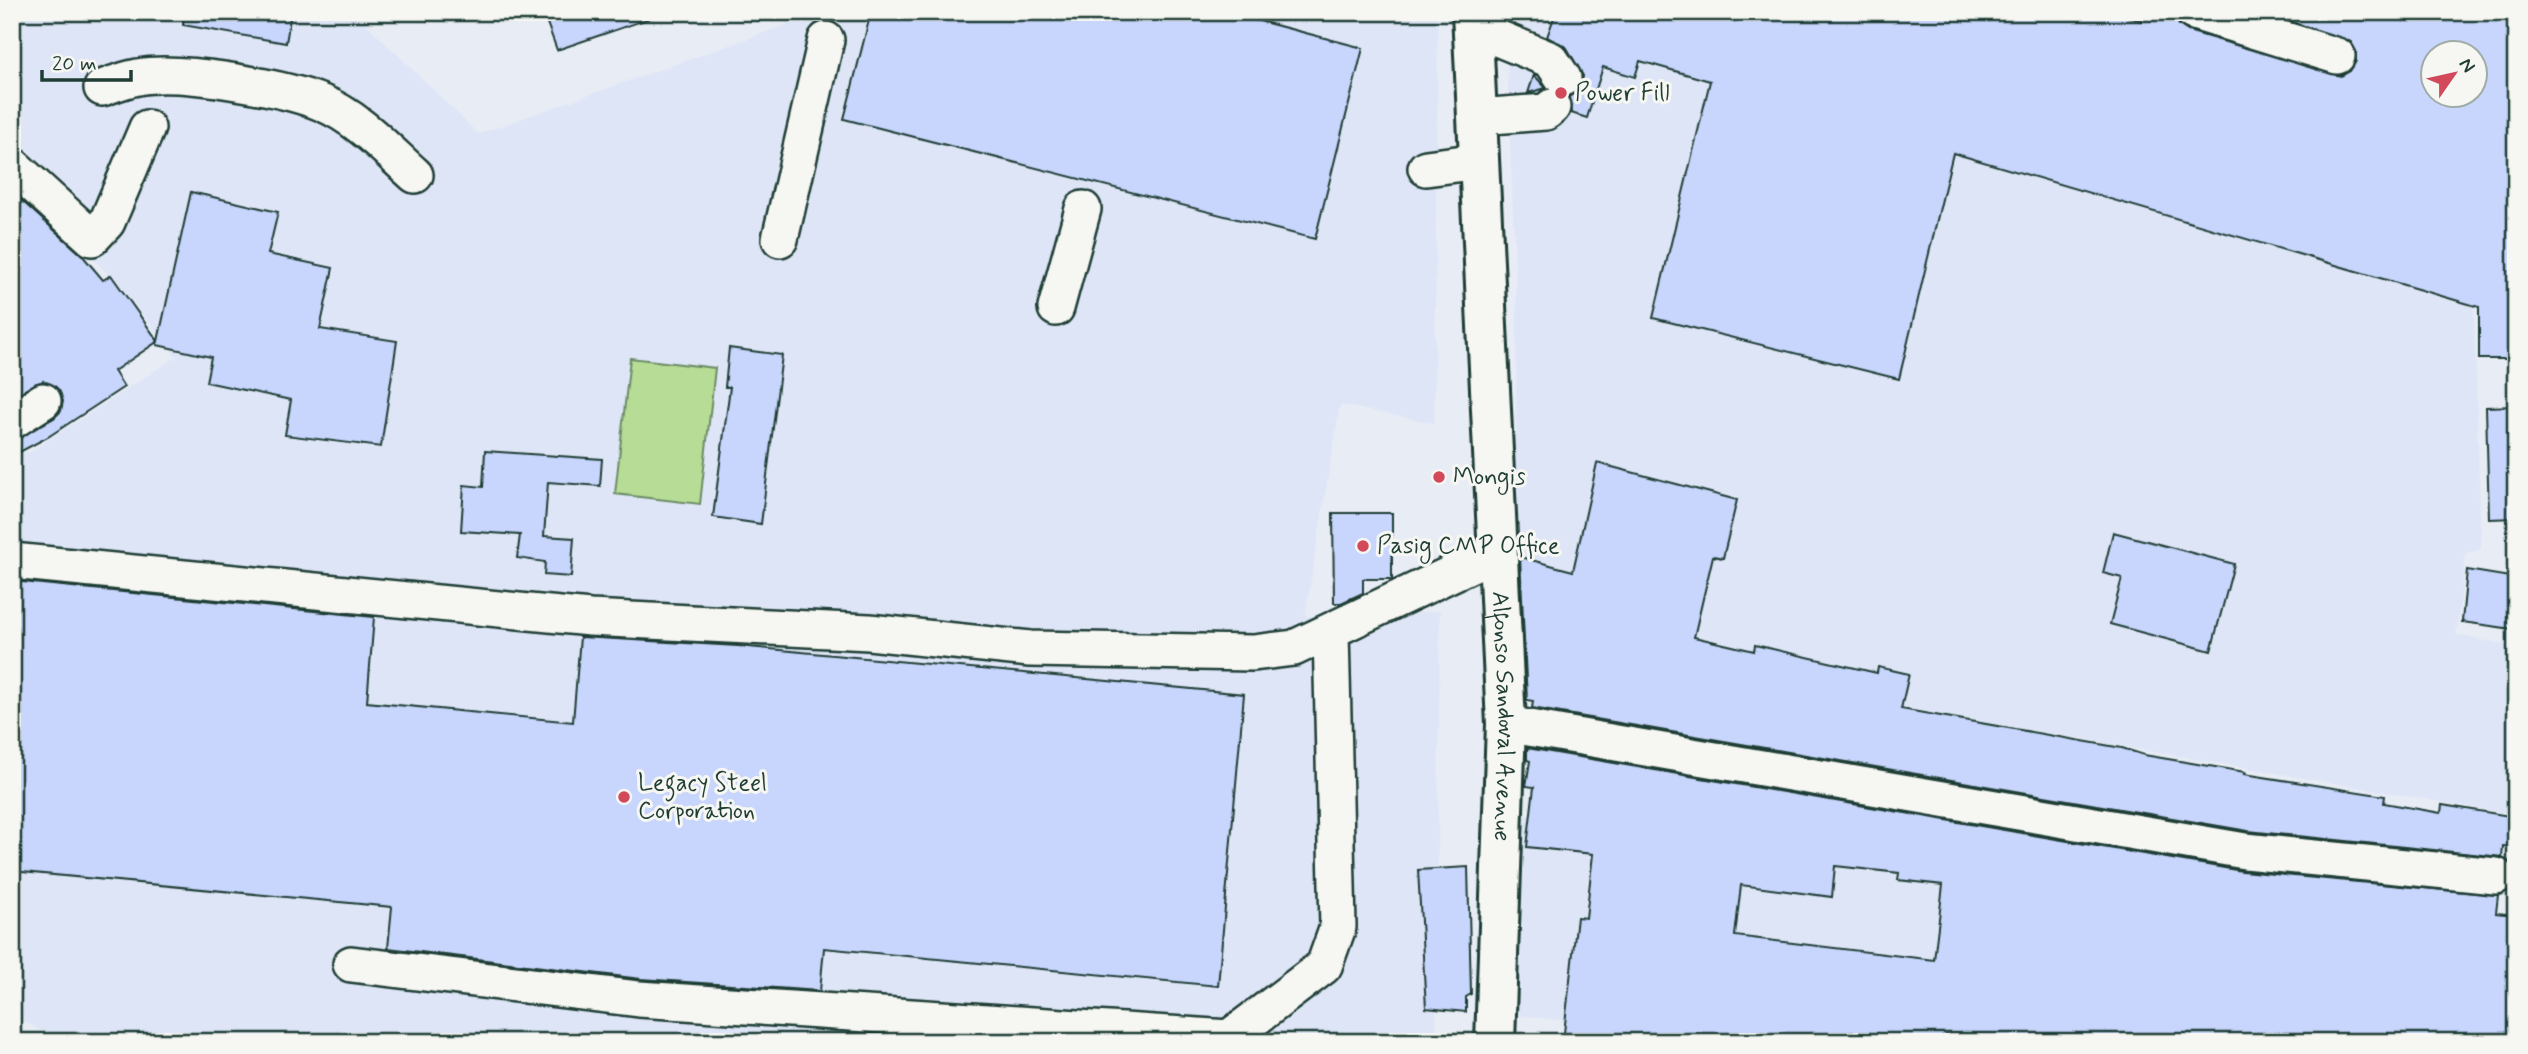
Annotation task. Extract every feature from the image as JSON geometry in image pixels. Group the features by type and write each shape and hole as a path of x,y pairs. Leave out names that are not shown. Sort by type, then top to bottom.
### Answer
{"main road":[{"name":"Alfonso Sandoval Avenue","path":"1473,20 1506,724 1495,1042"}],"street":[{"path":"2194,12 2337,56"},
{"path":"1473,20 1551,60 1558,92 1546,112 1477,117"},
{"path":"780,239 826,40"},
{"path":"102,88 139,77 179,75 268,90 323,103 363,129 415,175"},
{"path":"12,165 92,238 107,222 147,128"},
{"path":"1426,169 1479,161"},
{"path":"1056,308 1083,209"},
{"path":"12,421 43,401"},
{"path":"12,561 590,618 869,632 1030,649 1253,653 1294,648 1497,552"},
{"path":"351,964 639,999 1228,1038 1324,966 1338,927 1331,632"},
{"path":"1506,724 2245,851 2496,876"}],"shaded area":[{"path":"12,12 354,12 478,134 809,17 811,12 1438,12 1434,423 1340,405 1305,615 1343,620 1440,611 1436,1042 63,1042 12,1015 12,451 30,452 176,357 120,286 12,175"},
{"path":"1505,12 2480,12 2482,38 2420,38 2420,108 2486,108 2488,137 2465,253 2474,309 2481,549 2466,553 2456,635 2512,646 2516,815 1514,640 1517,312"},
{"path":"1522,815 2156,913 2305,916 2516,942 2515,1042 1749,1042 1516,1015"}],"green space":[{"path":"630,358 715,368 700,504 615,494"}],"building":[{"path":"184,12 291,12 286,43 183,25"},
{"path":"543,12 655,12 656,16 557,50"},
{"path":"871,12 1225,12 1363,48 1315,239 844,119"},
{"path":"1556,12 2114,12 2141,21 2142,12 2174,12 2179,25 2188,31 2341,76 2350,71 2356,61 2356,51 2351,42 2263,12 2516,12 2516,359 2479,359 2479,307 1953,153 1899,379 1653,318 1710,81 1640,61 1635,77 1603,67 1587,118 1571,113 1569,97 1581,87 1583,76 1567,48 1547,37"},
{"path":"1534,75 1546,88 1528,93"},
{"path":"12,192 82,255 103,280 111,275 158,341 191,192 278,212 268,254 333,268 320,329 397,341 381,447 285,435 291,400 206,382 211,357 157,345 157,342 114,371 124,387 48,437 12,456 12,441 54,418 61,411 63,401 59,390 43,381 15,395 12,390"},
{"path":"729,348 782,355 761,524 713,517 730,387 725,387"},
{"path":"2516,406 2516,518 2489,519 2486,407"},
{"path":"485,451 602,459 600,486 548,482 544,536 574,538 571,577 544,575 545,562 517,558 520,535 461,531 464,485 483,487"},
{"path":"1597,463 1737,500 1723,558 1713,556 1694,637 1754,651 1755,645 1877,673 1878,667 1909,674 1901,709 2122,748 2144,755 2245,772 2244,774 2385,796 2384,803 2441,813 2442,805 2516,817 2516,847 2503,846 2502,857 2248,831 1532,708 1533,701 1527,700 1520,557 1573,571"},
{"name":"Pasig CMP Office","path":"1333,513 1392,513 1392,579 1363,579 1363,593 1341,603 1334,603"},
{"path":"2113,532 2234,564 2211,651 2110,624 2122,578 2103,573"},
{"path":"2467,570 2516,578 2513,629 2462,622"},
{"name":"Legacy Steel Corporation","path":"12,581 374,617 367,702 573,722 580,637 738,646 1244,694 1218,986 824,948 820,991 641,979 388,948 392,907 12,871"},
{"path":"1527,748 2242,871 2498,895 2496,913 2516,915 2513,1042 2005,1042 1946,1035 1945,1042 1563,1042 1577,917 1586,918 1593,854 1527,847 1534,787 1526,786 1530,761 1527,760","holes":["1835,866 1899,873 1898,880 1943,885 1934,960 1735,936 1741,885 1832,897"]},
{"path":"1468,867 1471,994 1466,997 1466,1012 1426,1008 1418,870"}],"place":[{"name":"Power Fill","path":"1561,93"},
{"name":"Mongis","path":"1439,477"},
{"name":"Pasig CMP Office","path":"1363,546"},
{"name":"Legacy Steel Corporation","path":"624,797"}]}
